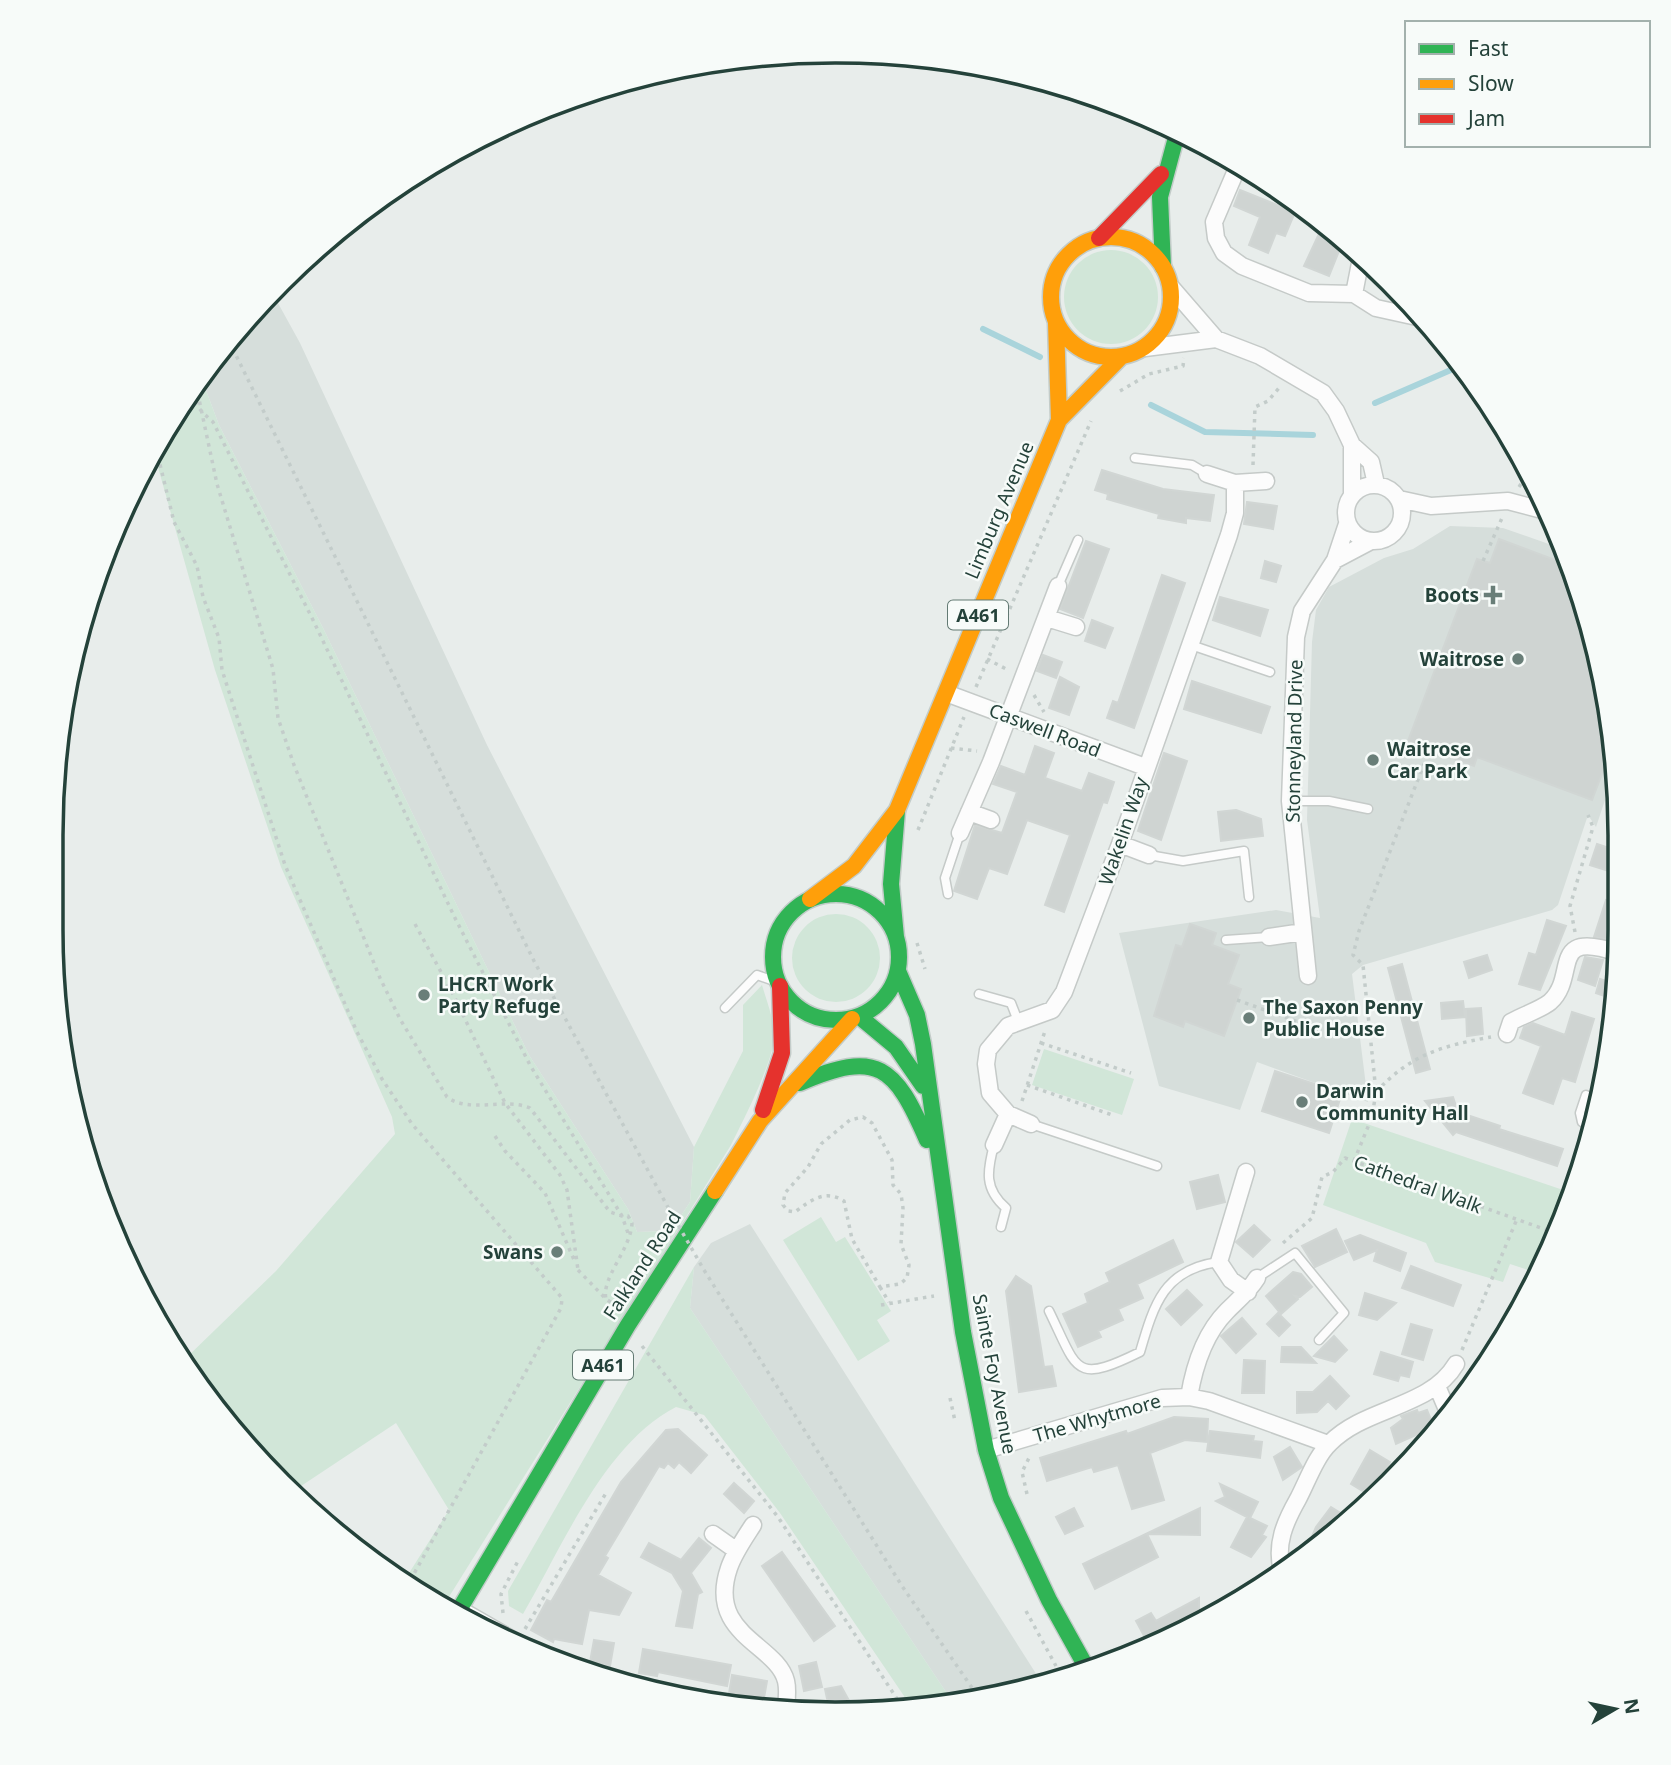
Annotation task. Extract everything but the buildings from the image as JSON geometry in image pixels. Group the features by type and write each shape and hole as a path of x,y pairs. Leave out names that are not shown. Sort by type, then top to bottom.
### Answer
{"main road":[{"name":"A461","path":"1163,268 1158,232 1161,174 1174,141"},
{"name":"A461","path":"1145,348 1122,356 1091,353 1076,345 1056,323 1051,307 1051,291 1061,263 1070,252 1099,238 1161,174"},
{"name":"A461","path":"1099,238 1131,240 1151,252 1163,268 1171,287"},
{"path":"1145,348 1161,331 1170,304 1171,287"},
{"name":"Limburg Avenue","path":"1056,323 1059,420"},
{"name":"Limburg Avenue","path":"810,899 855,866 897,810 1059,420 1122,356"},
{"name":"Limburg Avenue","path":"896,937 891,884 897,810"},
{"path":"810,899 841,894 864,900 882,913 896,937"},
{"name":"A461","path":"778,984 772,952 775,938 790,913 810,899"},
{"name":"A461","path":"856,1018 884,1000 898,971 896,937"},
{"name":"Sainte Foy Avenue","path":"898,971 916,1015 933,1104 963,1332 986,1450 1001,1498 1049,1600 1083,1661"},
{"path":"778,984 788,999 810,1016 833,1021 856,1018"},
{"name":"Falkland Road","path":"760,1121 782,1054 778,984"},
{"name":"Falkland Road","path":"462,1606 628,1325 760,1121 856,1018"},
{"name":"Sainte Foy Avenue","path":"856,1018 885,1032 903,1051 933,1104"},
{"path":"788,1089 843,1064 862,1064 892,1075 914,1108 943,1179"}],"street":[{"path":"1235,174 1214,222 1216,238 1224,253 1242,267 1310,293 1354,294 1376,308 1405,314"},
{"path":"1354,294 1359,268"},
{"path":"1171,287 1216,339"},
{"path":"1145,348 1216,339 1260,355 1290,371 1323,393 1336,411 1352,445 1371,462 1376,484"},
{"path":"1352,445 1352,495"},
{"path":"1207,474 1235,483 1266,481"},
{"name":"Wakelin Way","path":"1052,1010 1064,992 1191,645 1235,513 1235,483"},
{"path":"1335,560 1347,524 1346,507 1352,495 1363,486 1376,484 1389,489 1399,499 1402,508 1399,526"},
{"path":"1399,499 1431,506 1508,502 1534,508"},
{"path":"1335,560 1371,541 1388,538 1399,526 1431,506"},
{"path":"1347,524 1357,536 1371,541"},
{"name":"Stonneyland Drive","path":"1308,976 1290,801 1296,637 1302,611 1335,560"},
{"path":"960,833 992,762 1058,586"},
{"path":"1047,618 1076,627"},
{"name":"Caswell Road","path":"946,693 1145,768"},
{"path":"968,812 991,820"},
{"path":"1120,844 1149,855"},
{"path":"1269,937 1303,932"},
{"path":"1507,1034 1511,1022 1549,1003 1555,995 1569,957 1578,949 1593,944 1607,949"},
{"path":"994,1144 1018,1119 990,1093 986,1064 988,1050 997,1036 1018,1021 1052,1010"},
{"path":"1245,1172 1219,1262 1231,1280 1253,1285"},
{"path":"1189,1397 1193,1372 1207,1339 1224,1313 1253,1285"},
{"path":"1281,1560 1280,1542 1284,1524 1328,1444 1346,1429 1437,1386 1456,1364"},
{"path":"1437,1386 1445,1404"},
{"name":"The Whytmore","path":"986,1450 1162,1398 1189,1397 1328,1444"},
{"path":"753,1525 728,1570 726,1590 729,1610 739,1633 775,1663 786,1679 786,1700"},
{"path":"713,1534 737,1551"}],"lane":[{"path":"1135,458 1192,465 1207,474"},
{"path":"1058,586 1078,540"},
{"path":"1191,645 1269,672"},
{"path":"1290,801 1329,801 1368,809"},
{"path":"948,894 945,878 960,833"},
{"path":"1149,855 1183,861 1244,851 1249,897"},
{"path":"1227,940 1269,937"},
{"path":"725,1007 757,975 778,984"},
{"path":"979,994 1011,1003 1018,1021"},
{"path":"1583,1123 1580,1112 1586,1095"},
{"path":"1018,1119 1157,1166"},
{"path":"994,1144 988,1168 988,1186 995,1198 1006,1208 1001,1227"},
{"path":"1253,1285 1295,1253 1344,1314 1319,1340"},
{"path":"1049,1311 1073,1360 1085,1370 1098,1371 1140,1352 1150,1317 1164,1289 1180,1274 1197,1265 1219,1262"}],"path":[{"path":"1111,397 1149,374 1183,366 1186,343"},
{"path":"234,351 515,924 670,1211 704,1270 902,1586 973,1689"},
{"path":"1253,444 1252,423 1255,407 1277,391 1290,371"},
{"path":"199,398 217,484 273,670 278,719 355,923 400,1019 447,1097 456,1104 519,1103 530,1108 610,1212 622,1216"},
{"path":"195,403 213,422 313,620 454,916 523,1052 622,1216 630,1238 607,1284 606,1299 578,1270 545,1193 505,1151 495,1136"},
{"path":"914,842 927,803 1080,440 1096,412"},
{"path":"159,462 174,522 198,571 203,597 220,643 222,670 285,865 357,1032 382,1079 412,1124 562,1298 561,1308 455,1500 451,1513 413,1576"},
{"path":"1354,1161 1372,1117 1376,1091 1363,965 1353,956 1359,931 1424,764"},
{"path":"1588,815 1593,827 1570,906 1575,934 1593,944"},
{"path":"415,924 454,996 505,1103 559,1175 567,1190 578,1270"},
{"path":"915,938 927,977"},
{"path":"1237,1000 1326,1032"},
{"path":"1018,1119 1052,1010"},
{"path":"1376,1091 1406,1063 1429,1052 1507,1034"},
{"path":"1041,1043 1130,1073"},
{"path":"1027,1085 1115,1116"},
{"path":"880,1287 900,1284 907,1278 909,1265 901,1244 903,1208 901,1194 893,1185 892,1160 872,1123 863,1117 850,1120 821,1144 808,1167 785,1193 783,1205 788,1211 795,1212 818,1196 836,1197 844,1202 852,1240 880,1287 889,1302"},
{"name":"Cathedral Walk","path":"1274,1251 1312,1218 1322,1177 1333,1172 1345,1158 1547,1230"},
{"path":"1456,1364 1517,1219"},
{"path":"690,1266 704,1244"},
{"path":"933,1285 936,1309"},
{"path":"881,1305 934,1296"},
{"path":"636,1354 641,1345 778,1517 896,1699"},
{"path":"948,1387 956,1425"},
{"path":"1027,1437 1032,1453 1022,1472 1028,1496"},
{"path":"521,1634 606,1493"},
{"path":"518,1633 519,1624 509,1619 500,1604 501,1594 520,1556"},
{"path":"1023,1604 1058,1668"}],"shaded area":[{"path":"277,302 300,343 487,745 694,1147 690,1202 671,1231 637,1232 628,1209 529,1055 323,628 219,425 205,389"},
{"path":"1450,526 1503,528 1551,545 1582,636 1593,685 1606,796 1596,827 1588,815 1558,905 1552,910 1363,965 1352,974 1368,1102 1257,1062 1240,1110 1159,1086 1119,933 1276,910 1320,918 1307,820 1312,642 1316,610 1329,587 1384,558 1413,549"},
{"path":"750,1224 1037,1675 947,1693 690,1308 694,1267 711,1243"}],"green space":[{"path":"1111,250 1129,254 1144,264 1154,279 1158,297 1154,315 1144,330 1129,340 1111,344 1093,340 1078,330 1068,315 1064,297 1068,279 1078,264 1093,254"},
{"path":"205,389 219,425 323,628 529,1055 628,1209 637,1232 671,1231 690,1202 694,1147 743,1051 743,1005 762,985 772,1019 774,1039 768,1063 731,1145 448,1598 409,1574 449,1510 396,1423 300,1486 255,1439 190,1354 276,1271 395,1134 392,1117 281,867 215,670 158,466"},
{"path":"836,914 861,921 873,933 880,958 873,983 861,995 836,1002 811,995 799,983 792,958 799,933 811,921"},
{"path":"1044,1049 1134,1079 1122,1115 1032,1085"},
{"path":"1352,1119 1562,1190 1528,1270 1510,1264 1503,1282 1435,1262 1426,1243 1323,1205"},
{"path":"821,1217 836,1242 845,1237 891,1311 877,1320 890,1341 858,1361 783,1240"},
{"path":"694,1267 690,1308 947,1693 905,1698 780,1513 704,1415 676,1407 651,1423 607,1471 570,1529 523,1614 509,1606 508,1591"}],"waterway":[{"path":"983,329 1040,357"},
{"path":"1375,403 1451,370"},
{"path":"1151,405 1205,432 1313,435"}],"traffic: fast":[{"path":"1163,267 1160,197 1175,142"},
{"path":"896,937 891,884 897,811"},
{"path":"836,894 860,898 881,912 895,933 899,957 895,981 881,1002 860,1016 836,1020 812,1016 791,1002 777,981 773,957 777,933 791,912 812,898 836,894"},
{"path":"898,971 917,1015 923,1044 963,1332 986,1450 1001,1498 1049,1600 1083,1661"},
{"path":"860,1017 896,1047 923,1086"},
{"path":"800,1083 848,1067 866,1067 881,1071 893,1080 905,1095 927,1140"},
{"path":"462,1605 628,1325 715,1191"}],"traffic: slow":[{"path":"1111,237 1134,242 1153,255 1166,274 1171,297 1166,320 1153,339 1134,352 1111,357 1088,352 1069,339 1056,320 1051,297 1056,274 1069,255 1088,242 1111,237"},
{"path":"1056,323 1059,420"},
{"path":"810,899 854,866 897,810 1059,420 1122,356"},
{"path":"715,1191 760,1121 852,1019"}],"traffic: jam":[{"path":"1099,238 1161,174"},
{"path":"763,1110 782,1053 780,986"}],"place":[{"name":"Boots","path":"1493,595"},
{"name":"Waitrose","path":"1518,659"},
{"name":"Waitrose Car Park","path":"1373,760"},
{"name":"LHCRT Work Party Refuge","path":"424,995"},
{"name":"The Saxon Penny Public House","path":"1249,1018"},
{"name":"Darwin Community Hall","path":"1302,1102"},
{"name":"Swans","path":"557,1252"}]}
